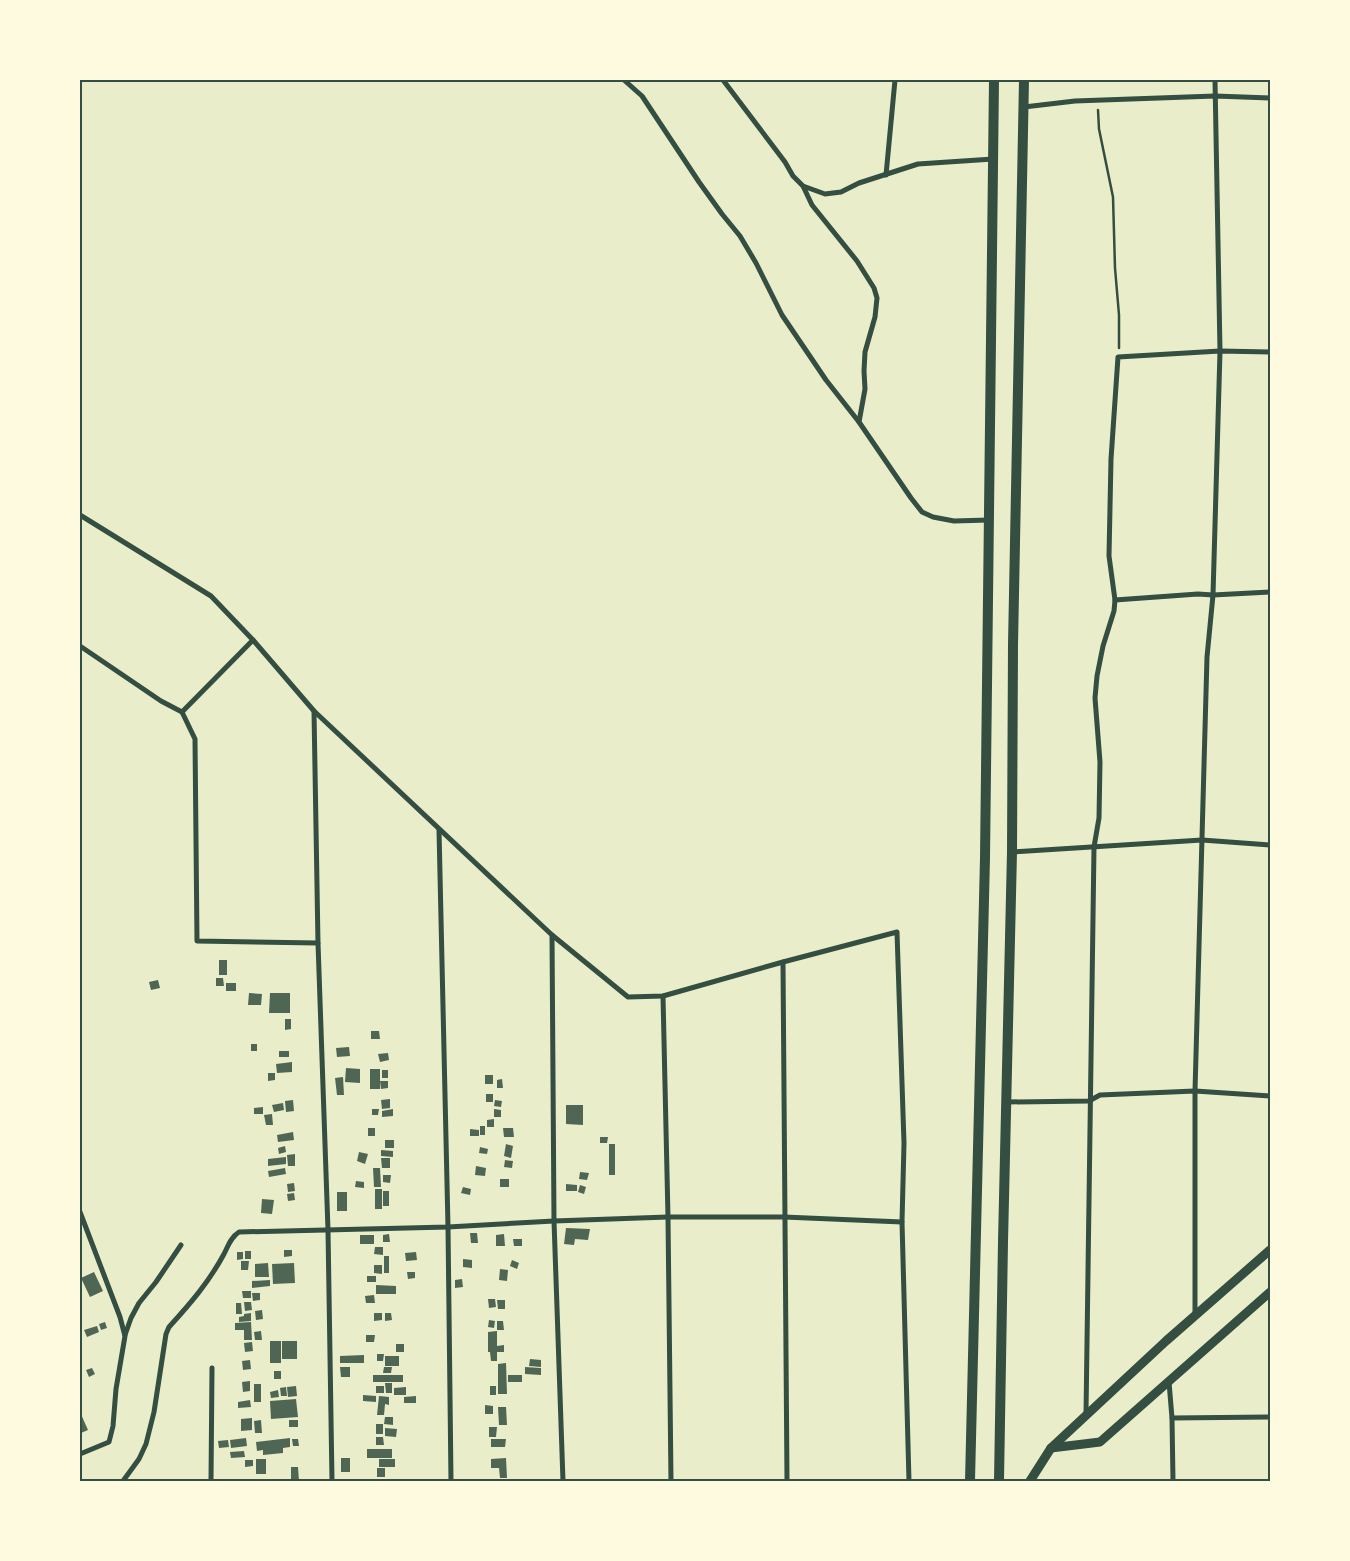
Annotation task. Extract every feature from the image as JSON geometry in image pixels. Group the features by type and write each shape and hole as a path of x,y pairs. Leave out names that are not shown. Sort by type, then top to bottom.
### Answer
{"main road":[{"path":"970,1481 985,867 994,80"},
{"path":"999,1481 1012,852 1013,645 1024,80"}],"street":[{"path":"624,80 642,96 699,182 740,236 782,315 826,380 859,422 922,512 934,517 954,521 988,520"},
{"path":"723,80 785,162 792,176 803,186 819,193 832,194 841,192 859,183 918,164 993,159"},
{"path":"886,175 895,80"},
{"path":"1195,1315 1195,1092 1208,657 1213,595 1220,352 1215,80"},
{"path":"1024,107 1075,101 1214,96 1270,98"},
{"path":"803,186 812,205 857,262 874,288 876,298 875,317 865,352 865,389 859,422"},
{"path":"1086,1415 1094,847 1099,818 1100,762 1095,698 1102,646 1116,600 1109,556 1111,459 1118,357 1220,352 1270,352"},
{"path":"80,515 211,596 253,640 314,711 438,830 552,935 628,997 663,996 897,932 904,1143 902,1222 909,1481"},
{"path":"1116,600 1198,594 1270,592"},
{"path":"182,712 253,640"},
{"path":"80,646 161,701 182,712 195,739 197,941 318,943"},
{"path":"314,711 318,943 328,1230 332,1481"},
{"path":"438,830 448,1227 451,1481"},
{"path":"1012,852 1202,840 1270,845"},
{"path":"552,935 554,1221 563,1481"},
{"path":"783,962 787,1481"},
{"path":"663,996 671,1481"},
{"path":"1007,1102 1089,1101 1100,1095 1195,1092 1270,1096"},
{"path":"80,1212 120,1317 124,1336"},
{"path":"123,1481 139,1459 146,1444 158,1392 166,1334 169,1327 194,1300 212,1276 233,1236 239,1232 448,1227 668,1217 784,1217 902,1222"},
{"path":"80,1454 109,1442 113,1426 116,1389 124,1336 139,1303 181,1245"},
{"path":"1030,1481 1051,1448 1195,1315 1270,1250"},
{"path":"1051,1448 1100,1442 1270,1292"},
{"path":"211,1481 212,1368"},
{"path":"1169,1381 1172,1418 1173,1481"},
{"path":"1172,1418 1270,1417"}],"path":[{"path":"1098,101 1099,129 1113,196 1115,268 1120,315 1118,357"}],"building":[{"path":"219,960 227,960 227,975 219,975"},
{"path":"216,978 223,978 224,986 216,986"},
{"path":"158,980 160,988 151,990 149,982"},
{"path":"226,983 236,983 236,991 226,991"},
{"path":"249,993 262,994 261,1005 248,1005"},
{"path":"270,993 290,993 290,1013 269,1013"},
{"path":"285,1019 291,1019 291,1029 285,1030"},
{"path":"371,1031 379,1031 380,1039 371,1039"},
{"path":"251,1044 257,1044 257,1051 251,1051"},
{"path":"349,1047 350,1056 337,1057 336,1048"},
{"path":"279,1051 289,1051 289,1057 279,1057"},
{"path":"388,1053 389,1060 380,1062 378,1054"},
{"path":"292,1062 292,1072 277,1073 276,1064"},
{"path":"346,1068 360,1069 360,1083 345,1082"},
{"path":"370,1069 380,1069 380,1089 370,1089"},
{"path":"382,1070 388,1070 388,1078 382,1078"},
{"path":"268,1073 275,1073 275,1080 268,1081"},
{"path":"485,1075 493,1075 493,1084 485,1084"},
{"path":"343,1077 344,1095 337,1095 335,1078"},
{"path":"502,1079 503,1088 497,1088 497,1080"},
{"path":"380,1081 388,1081 388,1088 381,1089"},
{"path":"486,1094 493,1094 493,1102 486,1102"},
{"path":"390,1099 390,1108 382,1109 381,1100"},
{"path":"293,1100 294,1111 286,1112 285,1101"},
{"path":"495,1100 502,1101 501,1107 494,1106"},
{"path":"283,1103 284,1110 274,1112 272,1105"},
{"path":"566,1105 583,1105 583,1125 566,1124"},
{"path":"263,1107 263,1114 254,1114 254,1108"},
{"path":"372,1109 379,1109 378,1115 372,1115"},
{"path":"393,1109 393,1116 382,1117 382,1111"},
{"path":"494,1109 501,1110 501,1117 494,1117"},
{"path":"272,1114 273,1125 266,1125 264,1115"},
{"path":"494,1119 494,1127 487,1127 487,1120"},
{"path":"480,1126 485,1126 485,1135 480,1135"},
{"path":"368,1128 375,1128 375,1136 368,1136"},
{"path":"503,1128 513,1128 514,1137 504,1137"},
{"path":"470,1129 479,1130 479,1136 470,1136"},
{"path":"293,1132 294,1140 278,1142 277,1135"},
{"path":"600,1137 608,1137 607,1143 600,1143"},
{"path":"385,1140 394,1140 394,1148 385,1148"},
{"path":"506,1144 513,1146 511,1158 504,1156"},
{"path":"609,1144 615,1144 615,1175 609,1175"},
{"path":"285,1146 286,1152 279,1154 278,1148"},
{"path":"480,1147 488,1149 487,1154 479,1153"},
{"path":"381,1150 393,1151 393,1157 381,1156"},
{"path":"359,1152 368,1154 365,1164 357,1161"},
{"path":"295,1154 295,1166 288,1166 287,1155"},
{"path":"286,1157 286,1164 268,1166 268,1159"},
{"path":"381,1158 390,1158 390,1168 382,1168"},
{"path":"505,1160 513,1161 512,1168 504,1167"},
{"path":"476,1166 486,1168 485,1176 475,1175"},
{"path":"285,1168 286,1174 269,1177 268,1171"},
{"path":"373,1168 380,1168 381,1187 374,1187"},
{"path":"580,1172 589,1173 587,1180 579,1179"},
{"path":"383,1175 391,1175 390,1183 383,1182"},
{"path":"500,1179 509,1179 509,1187 500,1187"},
{"path":"356,1181 364,1182 364,1188 355,1187"},
{"path":"294,1183 295,1191 288,1192 287,1184"},
{"path":"566,1184 577,1185 577,1191 566,1191"},
{"path":"580,1185 586,1187 584,1194 578,1192"},
{"path":"463,1187 471,1189 470,1195 461,1193"},
{"path":"375,1189 382,1189 382,1209 375,1209"},
{"path":"383,1191 389,1191 389,1206 383,1206"},
{"path":"337,1192 347,1192 347,1211 337,1211"},
{"path":"294,1193 295,1200 288,1201 287,1194"},
{"path":"262,1199 274,1200 272,1214 261,1213"},
{"path":"566,1228 590,1229 588,1240 575,1239 574,1245 564,1244"},
{"path":"470,1233 477,1233 478,1243 471,1243"},
{"path":"389,1234 390,1242 383,1242 383,1235"},
{"path":"504,1234 505,1246 496,1246 496,1235"},
{"path":"360,1235 374,1235 374,1244 360,1244"},
{"path":"513,1239 522,1239 522,1246 514,1246"},
{"path":"375,1247 383,1247 383,1255 374,1254"},
{"path":"284,1250 292,1250 292,1256 284,1257"},
{"path":"245,1251 251,1251 251,1259 245,1259"},
{"path":"237,1252 243,1252 243,1259 237,1260"},
{"path":"416,1252 417,1260 406,1261 405,1253"},
{"path":"384,1256 389,1256 389,1273 384,1273"},
{"path":"463,1259 472,1260 472,1268 463,1267"},
{"path":"512,1260 519,1263 517,1269 510,1266"},
{"path":"241,1261 249,1261 248,1270 241,1270"},
{"path":"268,1263 269,1277 255,1277 255,1264"},
{"path":"294,1263 295,1283 273,1284 272,1264"},
{"path":"374,1265 382,1265 382,1274 374,1273"},
{"path":"500,1269 508,1270 507,1281 499,1280"},
{"path":"94,1272 103,1291 90,1297 81,1278"},
{"path":"407,1272 415,1272 415,1278 408,1279"},
{"path":"367,1276 376,1276 376,1282 367,1282"},
{"path":"462,1279 463,1287 455,1288 455,1280"},
{"path":"270,1280 270,1286 252,1288 252,1281"},
{"path":"376,1285 396,1286 396,1294 376,1294"},
{"path":"242,1291 251,1291 251,1298 243,1298"},
{"path":"252,1293 260,1293 260,1300 253,1301"},
{"path":"374,1295 375,1303 366,1303 365,1296"},
{"path":"488,1299 495,1299 496,1307 489,1308"},
{"path":"497,1300 505,1300 505,1309 498,1309"},
{"path":"244,1302 251,1302 252,1310 245,1311"},
{"path":"236,1303 241,1303 242,1314 236,1314"},
{"path":"262,1310 263,1319 256,1320 255,1311"},
{"path":"251,1313 251,1321 239,1322 239,1317"},
{"path":"374,1313 382,1313 382,1320 374,1321"},
{"path":"385,1313 391,1313 392,1320 385,1321"},
{"path":"489,1320 495,1321 494,1328 488,1327"},
{"path":"497,1321 503,1321 504,1330 497,1330"},
{"path":"105,1322 107,1328 101,1330 99,1324"},
{"path":"251,1322 252,1340 244,1340 244,1330 235,1330 235,1323"},
{"path":"97,1326 99,1332 87,1337 84,1330"},
{"path":"261,1331 262,1340 255,1340 254,1332"},
{"path":"497,1331 497,1346 504,1345 504,1352 497,1352 497,1361 491,1361 490,1352 488,1352 488,1332"},
{"path":"366,1335 375,1335 374,1342 366,1342"},
{"path":"270,1341 281,1341 281,1363 270,1363"},
{"path":"282,1341 297,1341 297,1359 282,1359"},
{"path":"252,1342 253,1351 245,1352 244,1343"},
{"path":"396,1344 404,1344 404,1352 396,1352"},
{"path":"377,1354 384,1354 383,1361 377,1361"},
{"path":"364,1355 364,1363 340,1363 340,1356"},
{"path":"385,1356 399,1356 399,1366 385,1366"},
{"path":"530,1359 541,1360 541,1367 529,1366"},
{"path":"250,1360 251,1369 243,1370 242,1361"},
{"path":"506,1363 507,1394 498,1394 498,1364"},
{"path":"340,1367 350,1367 350,1377 341,1377"},
{"path":"384,1367 392,1367 391,1373 383,1373"},
{"path":"525,1367 541,1368 541,1375 525,1374"},
{"path":"92,1368 95,1374 89,1377 86,1370"},
{"path":"274,1371 281,1371 281,1379 274,1379"},
{"path":"373,1375 403,1375 403,1382 373,1382"},
{"path":"508,1375 522,1375 522,1382 508,1382"},
{"path":"250,1381 250,1391 243,1392 242,1382"},
{"path":"385,1383 392,1383 392,1393 386,1393"},
{"path":"254,1384 261,1384 261,1402 254,1402"},
{"path":"296,1386 297,1396 288,1397 287,1387"},
{"path":"376,1386 384,1386 384,1393 376,1393"},
{"path":"490,1386 496,1386 496,1395 490,1395"},
{"path":"286,1387 287,1396 281,1396 280,1388"},
{"path":"406,1387 406,1395 394,1395 394,1388"},
{"path":"278,1390 279,1397 271,1398 270,1392"},
{"path":"363,1395 376,1396 376,1402 363,1401"},
{"path":"379,1396 389,1397 389,1405 385,1404 384,1415 377,1415"},
{"path":"416,1396 416,1403 404,1403 404,1397"},
{"path":"296,1399 298,1417 271,1419 270,1401"},
{"path":"250,1400 251,1407 238,1408 238,1402"},
{"path":"485,1405 493,1406 493,1414 485,1414"},
{"path":"498,1407 506,1407 507,1425 499,1425"},
{"path":"80,1412 88,1430 81,1433 80,1431"},
{"path":"385,1417 393,1417 393,1425 384,1424"},
{"path":"252,1418 252,1430 241,1431 241,1419"},
{"path":"261,1420 262,1433 255,1433 254,1421"},
{"path":"289,1420 298,1420 298,1427 289,1427"},
{"path":"376,1424 383,1424 383,1434 376,1434"},
{"path":"489,1427 497,1427 496,1437 489,1437"},
{"path":"385,1428 397,1429 396,1437 385,1436"},
{"path":"376,1437 383,1437 384,1445 376,1445"},
{"path":"246,1438 247,1446 231,1448 230,1440"},
{"path":"290,1438 290,1447 283,1448 283,1453 263,1455 263,1450 257,1451 256,1442"},
{"path":"292,1439 298,1439 299,1446 293,1446"},
{"path":"491,1439 506,1439 505,1447 491,1447"},
{"path":"228,1440 229,1447 219,1448 218,1441"},
{"path":"367,1449 392,1449 392,1458 367,1458"},
{"path":"244,1451 245,1457 231,1458 230,1452"},
{"path":"341,1458 350,1458 350,1472 341,1472"},
{"path":"506,1458 507,1478 500,1478 499,1468 491,1468 491,1459"},
{"path":"256,1459 266,1459 266,1474 256,1474"},
{"path":"379,1459 395,1459 395,1467 379,1467"},
{"path":"245,1460 253,1460 253,1466 245,1467"},
{"path":"291,1467 298,1467 299,1481 291,1481"},
{"path":"377,1468 385,1468 385,1477 377,1477"}]}
